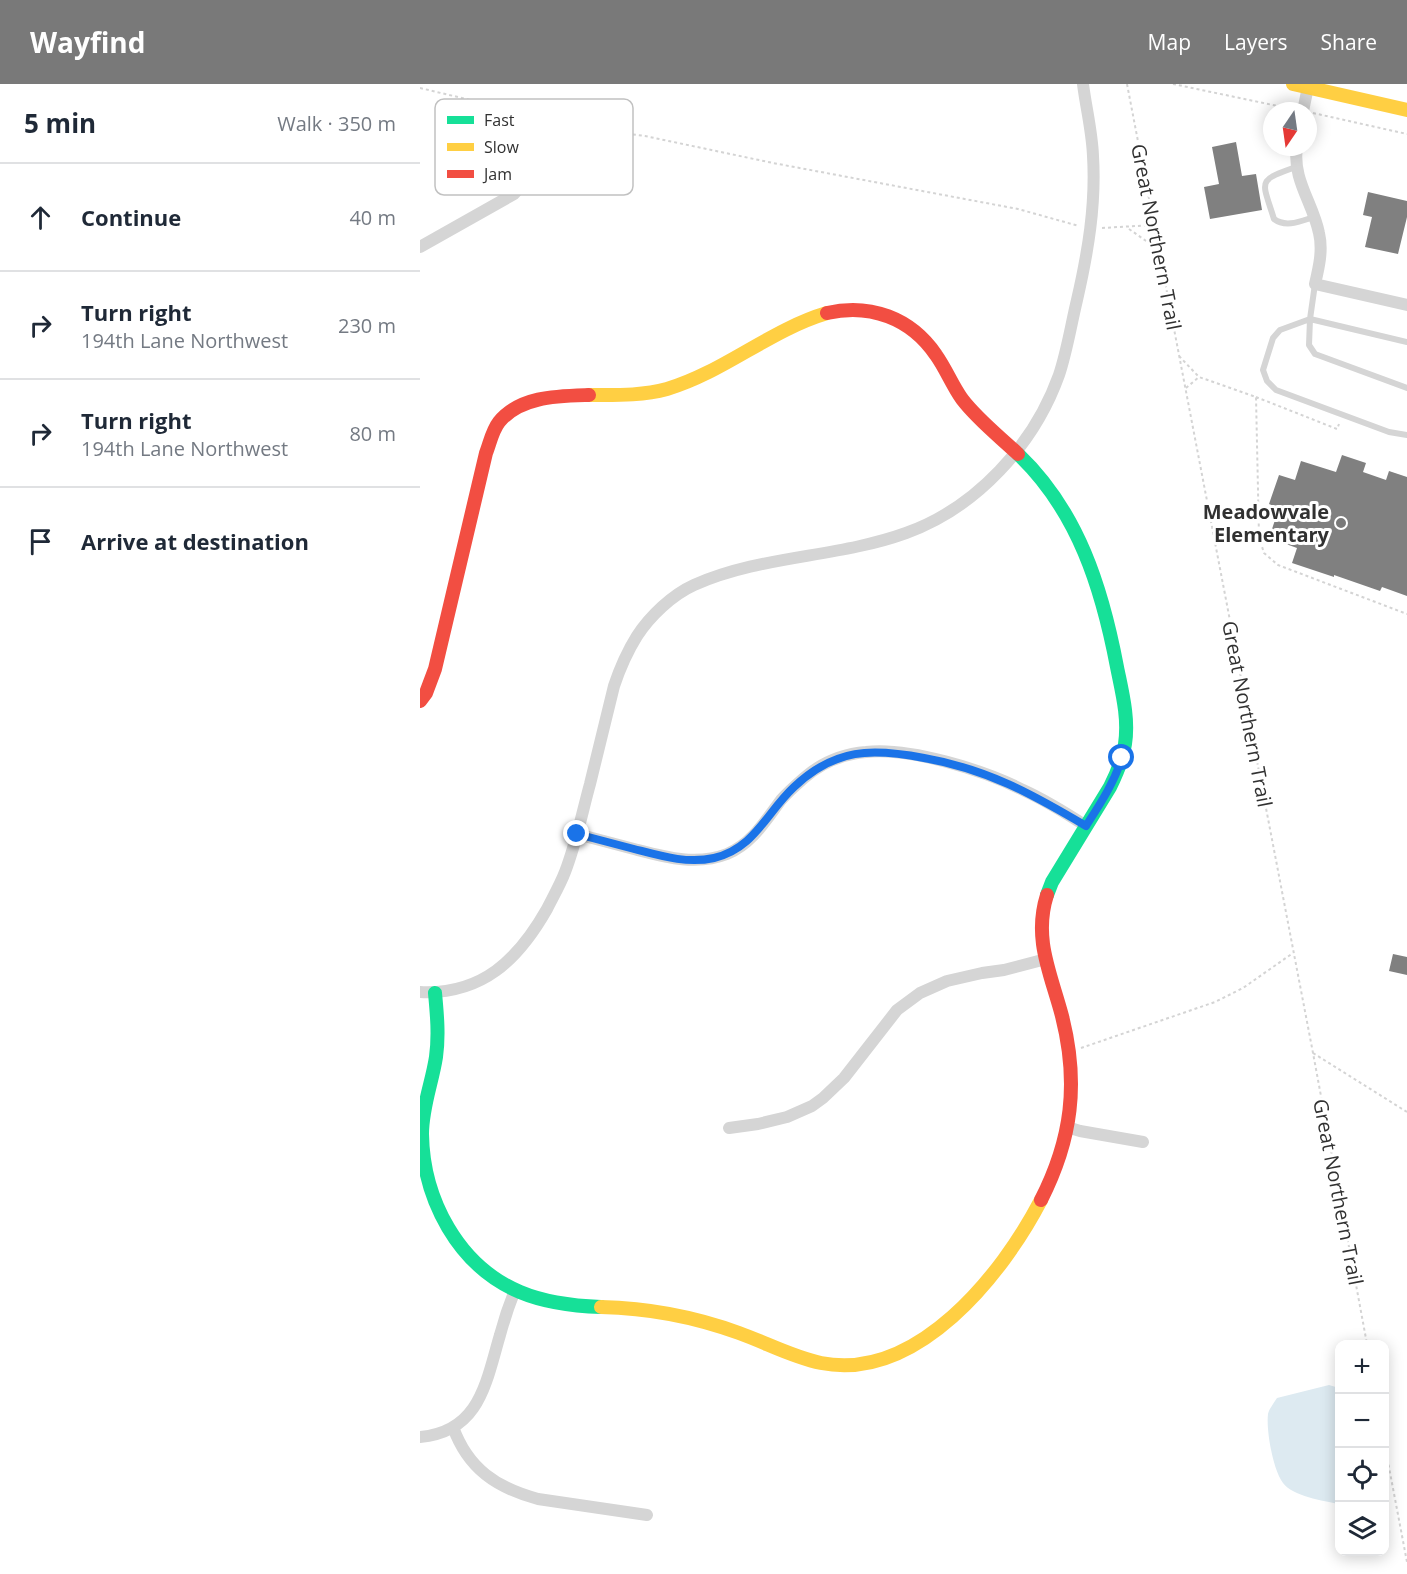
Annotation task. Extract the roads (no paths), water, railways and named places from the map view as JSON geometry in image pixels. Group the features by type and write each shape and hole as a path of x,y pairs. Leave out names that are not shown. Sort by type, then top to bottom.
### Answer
{"street":[{"path":"420,992 451,991 478,982 492,974 519,950 540,920 559,888 577,834 621,666 638,634 664,606 693,586 728,572 887,539 918,528 963,503 1017,452 1035,425 1059,374 1091,227 1093,158 1083,84"},
{"path":"1293,84 1407,110"},
{"path":"1305,102 1308,86"},
{"path":"1297,156 1299,182 1320,234 1320,264 1315,284 1407,304"},
{"path":"420,247 512,195"},
{"path":"420,701 426,693 435,669 486,453 495,430 509,412 527,402 549,397 632,396 667,389 703,374 815,316 849,309 880,313 894,318 919,334 935,352 962,399 1042,479 1064,510 1090,561 1102,597 1122,691 1126,726 1118,772 1052,882 1042,915 1041,932 1046,959 1064,1024 1071,1063 1067,1127 1059,1157 1032,1214 1001,1260 965,1304 932,1334 897,1355 863,1364 827,1364 810,1361 737,1332 693,1319 626,1308 565,1305 548,1301 515,1290 491,1275 468,1255 441,1216 424,1167 423,1118 438,1040 435,993"},
{"path":"577,834 669,858 693,861 714,858 728,854 752,838 792,788 820,766 850,754 882,751 897,752 968,768 1021,789 1086,826"},
{"path":"729,1128 787,1117 812,1106 844,1078 897,1010 920,993 947,981 1046,959"},
{"path":"1067,1127 1143,1142"},
{"path":"420,1437 439,1434 453,1427 463,1420 480,1399 515,1290"},
{"path":"453,1427 458,1442 473,1464 496,1483 522,1495 647,1515"}],"lane":[{"path":"1296,167 1273,175 1266,180 1264,186 1274,219 1286,224 1314,217"},
{"path":"1315,284 1309,345 1315,354 1407,388"},
{"path":"1407,342 1310,319 1280,330 1273,338 1263,370 1267,381 1276,390 1389,432 1407,435"}],"place":[{"name":"Meadowvale Elementary","path":"1341,523"}]}
